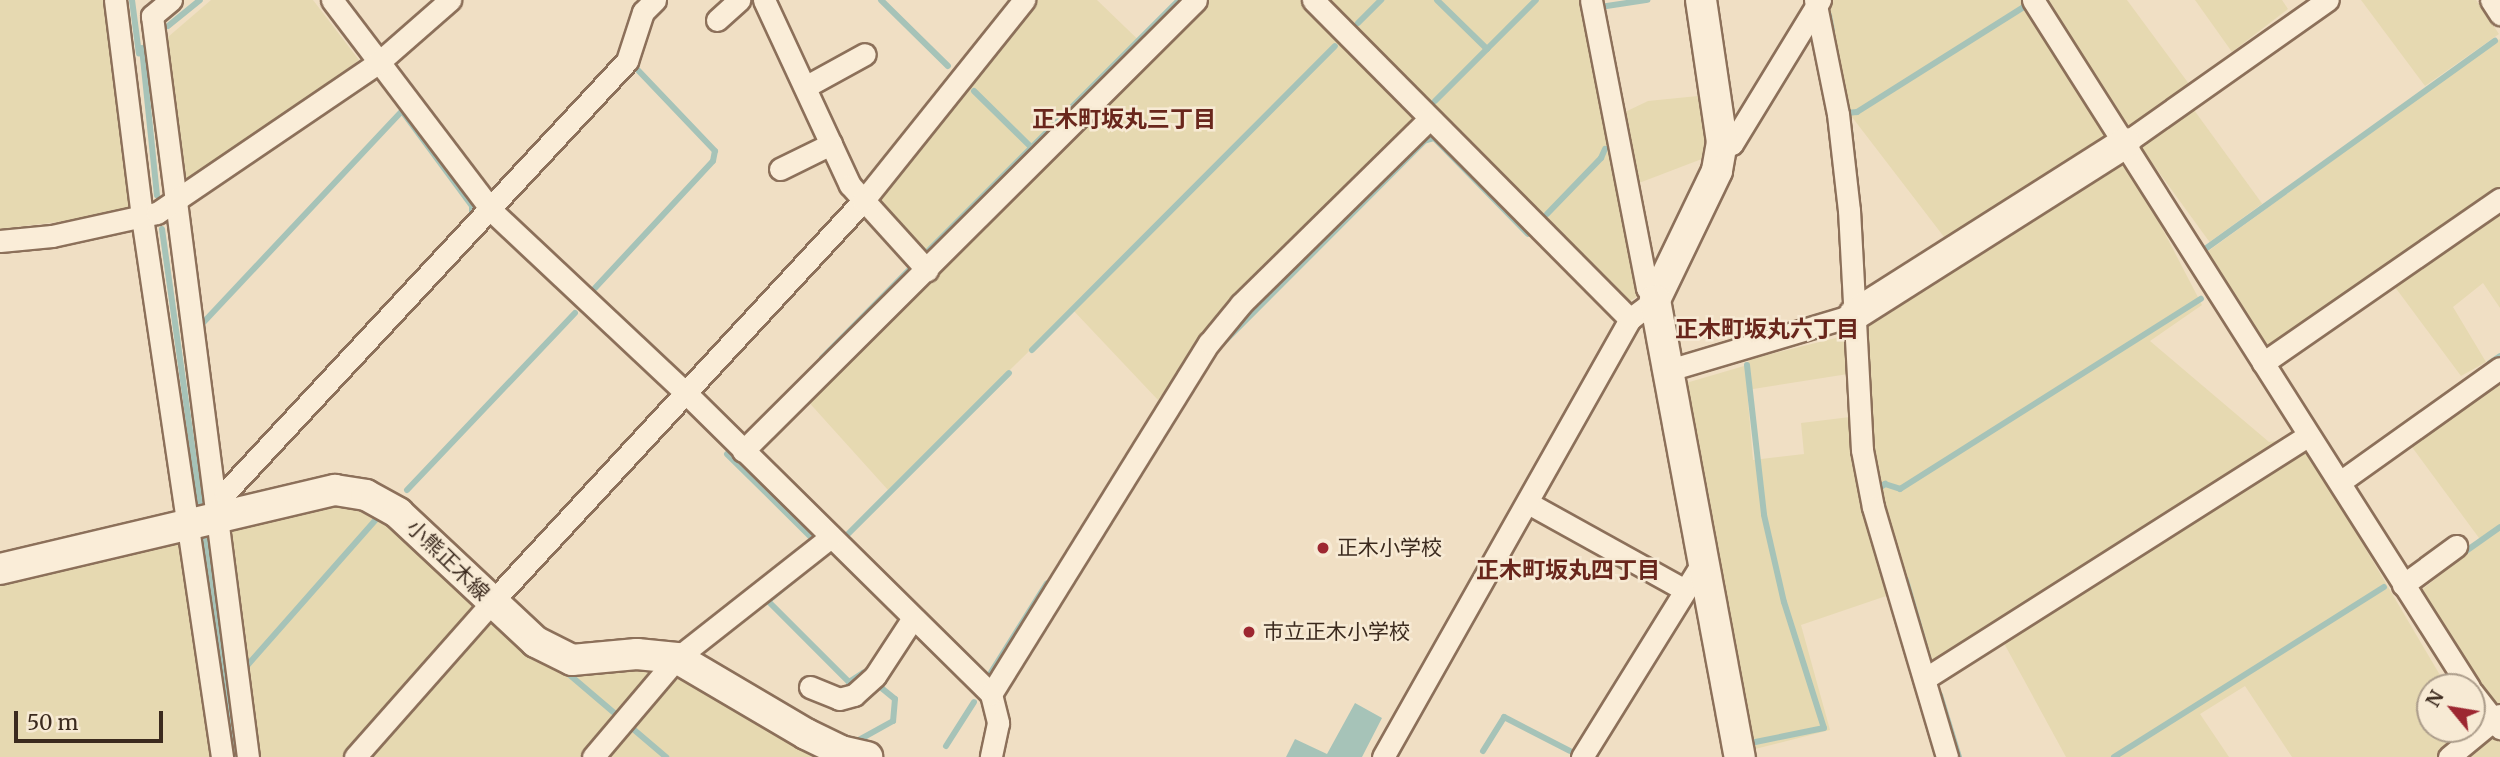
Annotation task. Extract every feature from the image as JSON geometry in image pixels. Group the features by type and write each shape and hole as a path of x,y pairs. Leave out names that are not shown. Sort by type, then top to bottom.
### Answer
{"street":[{"path":"115,0 142,217 222,757"},
{"path":"171,0 152,16 173,204 219,516 248,757"},
{"path":"332,0 492,211 685,392 991,694 998,723 991,757"},
{"path":"0,241 51,236 142,217 173,204 378,63 450,0"},
{"path":"219,516 225,493 492,211 514,179 628,61 643,12 655,0"},
{"path":"717,20 739,0"},
{"path":"764,0 850,185 927,270"},
{"path":"355,757 492,602 863,201 1024,0"},
{"path":"743,451 1195,0"},
{"path":"1313,0 1630,319"},
{"path":"1591,0 1647,288 1655,300 1669,370 1740,757"},
{"path":"1383,757 1630,319 1655,300 1717,171 1721,142 1701,0"},
{"path":"2034,0 2307,436 2340,482 2460,673"},
{"path":"1669,370 1854,315 2124,143 2328,0"},
{"path":"2491,0 2500,14"},
{"path":"1721,142 1732,144 1817,1"},
{"path":"1817,1 1838,114 1862,450 1873,507 1948,757"},
{"path":"805,87 865,54"},
{"path":"991,694 1209,343 1241,304 1429,119"},
{"path":"780,170 831,144"},
{"path":"2263,363 2500,199"},
{"path":"2340,482 2500,368"},
{"path":"1926,678 2307,436"},
{"name":"小熊正木線","path":"0,569 335,490 366,495 398,513 536,642 572,660 637,654 677,658 806,734 841,751 867,757"},
{"path":"1528,503 1683,589"},
{"path":"593,757 677,658 831,537"},
{"path":"2403,585 2456,547"},
{"path":"1585,756 1683,589 1703,562"},
{"path":"810,687 839,699 854,695 875,676 913,618"},
{"path":"2449,757 2497,722"}],"shaded area":[{"path":"0,0 107,0 132,213 0,229"},
{"path":"211,0 313,0 359,60 177,195 161,43"},
{"path":"1036,0 1097,0 1153,54 1209,0 1584,0 1640,295 1630,301 1616,295 1430,105 1208,327 1158,400 1072,309 888,490 805,398 940,269 876,200"},
{"path":"1833,0 2026,0 2133,172 2202,305 2150,341 2269,442 2297,438 2308,451 2439,673 2416,673 2416,743 2462,743 2452,757 2292,757 2245,686 2200,714 2229,757 2066,757 1994,625 1928,663 1874,471 1862,324 1964,263 1842,104 1827,14"},
{"path":"2049,0 2127,0 2189,84 2126,128"},
{"path":"2195,0 2282,0 2288,9 2232,52"},
{"path":"2361,0 2476,0 2499,34 2425,86"},
{"path":"2500,39 2500,187 2273,357 2207,252"},
{"path":"1698,96 1707,157 1639,183 1625,112 1648,101"},
{"path":"2194,110 2262,204 2210,242 2141,148"},
{"path":"2500,209 2500,308 2483,283 2453,307 2486,362 2461,376 2392,283"},
{"path":"1844,336 1848,374 1747,390 1753,460 1804,454 1801,423 1850,417 1892,594 1801,625 1830,730 1751,750 1686,383 1744,366 1751,359"},
{"path":"2500,378 2500,707 2496,710 2486,695 2486,673 2472,673 2419,592 2482,542 2409,443"},
{"path":"366,495 536,642 677,658 828,757 0,757 0,569"},
{"path":"1355,703 1382,718 1362,757 1286,757 1295,739 1327,754"},
{"path":"2494,732 2500,737 2500,757 2460,757 2479,743 2486,743 2486,738"}],"waterway":[{"path":"132,0 139,54"},
{"path":"168,26 200,0"},
{"path":"881,0 948,66"},
{"path":"928,251 1179,0"},
{"path":"1358,23 1381,0"},
{"path":"1435,101 1487,49 1437,0"},
{"path":"1487,49 1536,0"},
{"path":"1600,7 1647,0"},
{"path":"1847,113 1857,112 2027,5"},
{"path":"1829,15 1832,30"},
{"path":"2201,252 2495,41"},
{"path":"1032,350 1335,46"},
{"path":"142,48 157,195"},
{"path":"595,288 713,161 715,151 636,68"},
{"path":"974,91 1031,147"},
{"path":"201,325 402,111 472,206 472,215"},
{"path":"1850,130 1856,185"},
{"path":"1220,346 1424,141 1434,138 1528,234"},
{"path":"1547,214 1601,158 1605,149"},
{"path":"162,229 200,503"},
{"path":"822,358 909,270"},
{"path":"1878,489 1885,484 1900,489 2201,299"},
{"path":"407,490 575,313"},
{"path":"2490,363 2500,356"},
{"path":"1747,365 1764,515 1784,602 1824,728 1755,742"},
{"path":"847,535 1009,373"},
{"path":"727,454 810,536"},
{"path":"245,668 380,515"},
{"path":"2459,556 2500,527"},
{"path":"205,539 235,757"},
{"path":"826,553 768,601 849,682 863,673 895,699 893,721 857,741"},
{"path":"1906,580 1929,660"},
{"path":"990,674 1047,583"},
{"path":"2114,757 2384,587"},
{"path":"565,671 666,757"},
{"path":"1940,695 1959,757"},
{"path":"946,746 974,702"},
{"path":"1483,751 1504,717 1570,751"}],"place":[{"name":"正木小学校","path":"1323,548"},
{"name":"市立正木小学校","path":"1249,632"}],"district":[{"name":"正木町坂丸三丁目","path":"1124,119"},
{"name":"正木町坂丸六丁目","path":"1767,329"},
{"name":"正木町坂丸四丁目","path":"1568,570"}]}
